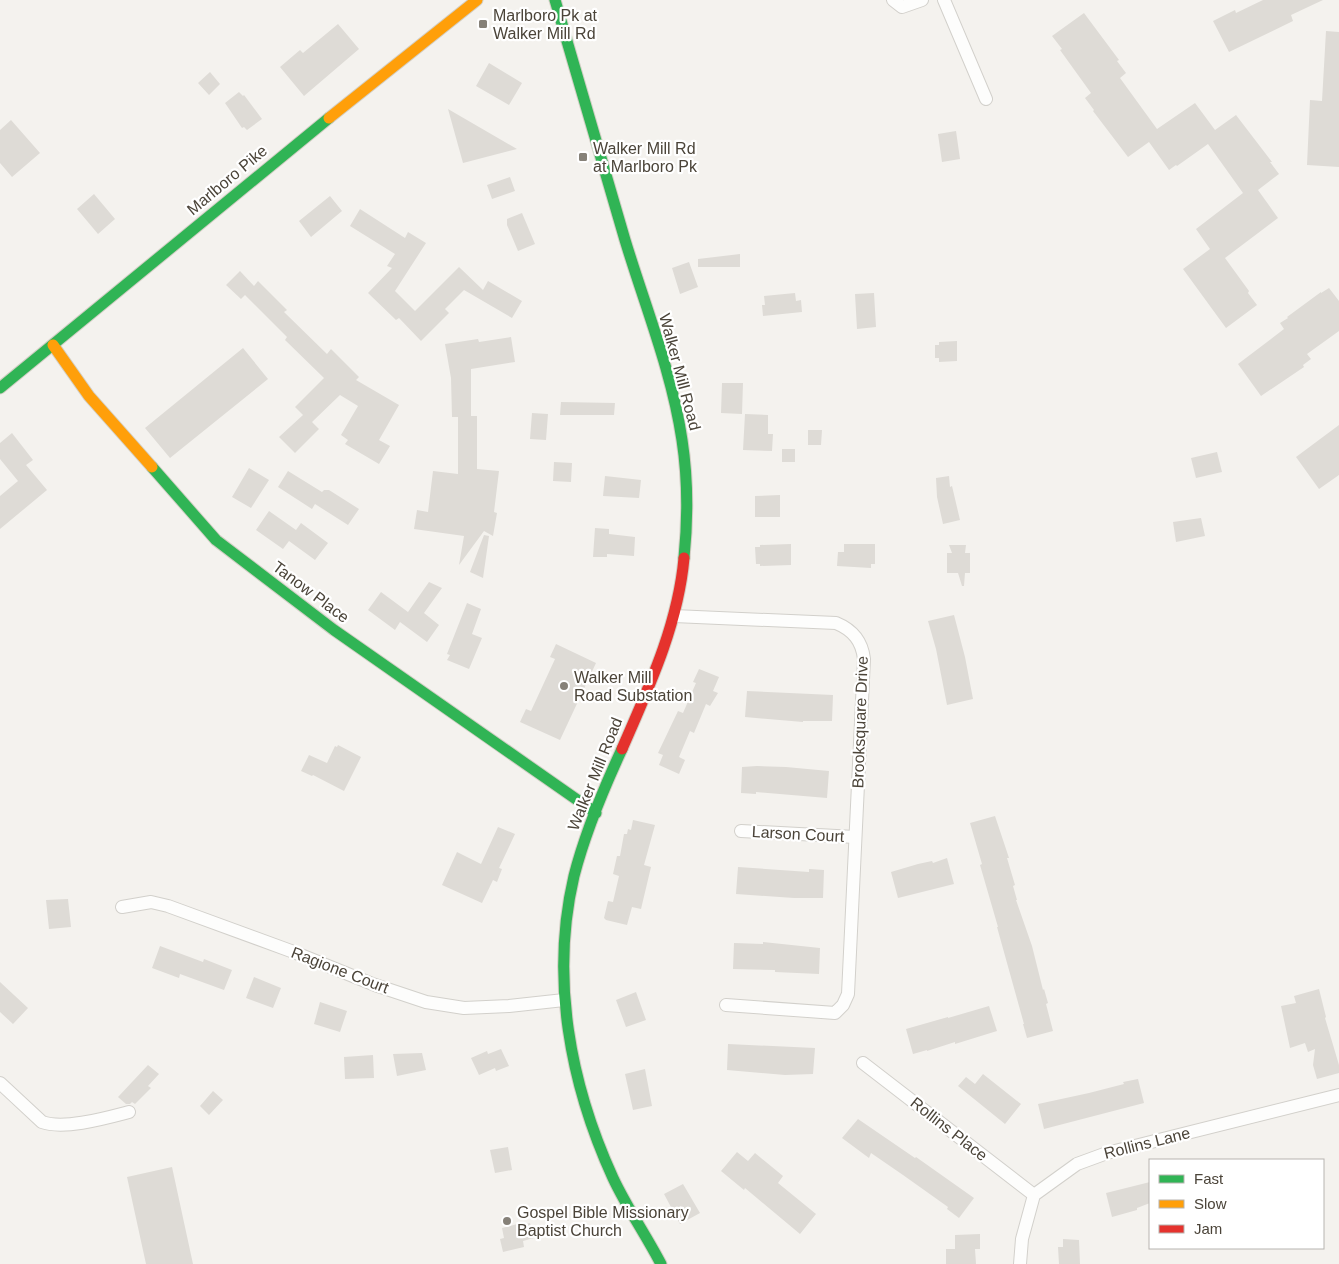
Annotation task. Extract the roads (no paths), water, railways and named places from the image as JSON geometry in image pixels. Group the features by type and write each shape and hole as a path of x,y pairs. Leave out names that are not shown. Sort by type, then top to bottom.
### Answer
{"street":[{"name":"Marlboro Pike","path":"0,388 326,120 477,0"},
{"name":"Walker Mill Road","path":"556,0 672,394 687,480 683,570 674,616 649,688 610,775 576,869 571,895 563,966 566,1024 571,1059 584,1107 620,1192 662,1264"},
{"path":"566,37 568,0"},
{"path":"892,0 902,7 922,0"},
{"path":"944,0 986,99"},
{"name":"Tanow Place","path":"53,346 89,396 216,540 334,630 596,813"},
{"name":"Brooksquare Drive","path":"674,616 836,623 848,629 856,636 863,649 848,994 843,1005 834,1013 726,1005"},
{"name":"Larson Court","path":"741,831 855,837"},
{"name":"Ragione Court","path":"122,907 152,902 168,906 291,951 375,985 426,1002 464,1008 509,1006 564,1000"},
{"name":"Rollins Place","path":"864,1064 1034,1195"},
{"path":"0,1083 42,1122 50,1125 87,1121 129,1112"},
{"name":"Rollins Lane","path":"1034,1195 1057,1177 1088,1159 1339,1095"},
{"path":"1020,1264 1022,1239 1034,1195"}],"place":[{"name":"Marlboro Pk at Walker Mill Rd","path":"483,24"},
{"name":"Walker Mill Rd at Marlboro Pk","path":"583,157"},
{"name":"Walker Mill Road Substation","path":"564,686"},
{"name":"Gospel Bible Missionary Baptist Church","path":"507,1221"}]}
